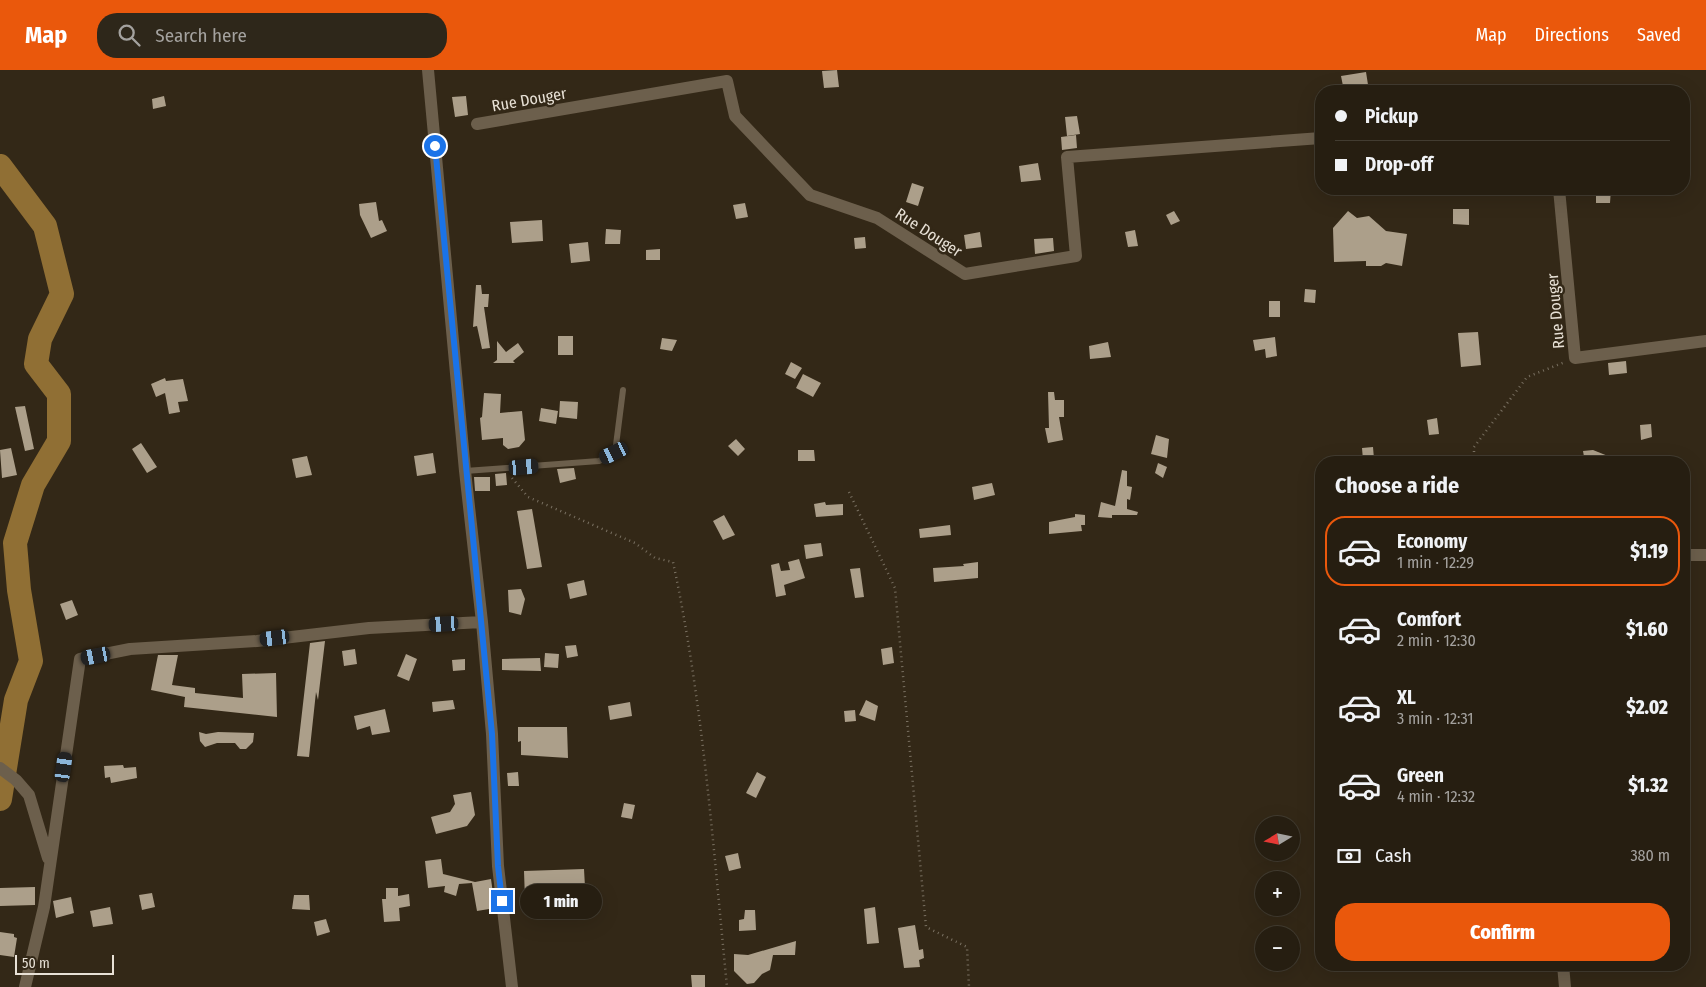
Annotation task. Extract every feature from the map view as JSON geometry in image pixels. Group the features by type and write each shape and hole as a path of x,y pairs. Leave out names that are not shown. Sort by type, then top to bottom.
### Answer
{"street":[{"path":"428,70 465,471 482,622 492,734 498,866 512,987"},
{"name":"Rue Douger","path":"478,124 727,81 735,116 810,195 878,218 965,274 1076,256 1067,157 1315,138"},
{"name":"Rue Douger","path":"1560,195 1575,358 1706,341"},
{"path":"1690,554 1706,555"},
{"path":"25,987 44,907 80,659 130,649 257,641 369,628 482,622"},
{"path":"0,768 16,780 29,795 50,863"},
{"path":"1563,971 1564,987"}],"lane":[{"path":"465,471 599,461 614,453 623,390"}],"path":[{"path":"1474,456 1474,447 1527,377 1575,358"},
{"path":"505,468 528,498 635,543 655,558 673,562 708,785 714,868 727,987"},
{"path":"849,492 895,588 926,927 967,947 969,987"}],"building":[{"path":"837,70 839,87 824,88 822,71"},
{"path":"1366,72 1368,85 1343,85 1341,76"},
{"path":"164,96 166,106 153,109 152,99"},
{"path":"466,96 468,115 455,117 452,97"},
{"path":"1077,116 1080,134 1067,136 1065,117"},
{"path":"1076,135 1077,148 1062,150 1061,137"},
{"path":"1038,163 1041,180 1021,182 1019,166"},
{"path":"912,183 924,187 918,206 906,202"},
{"path":"1596,195 1611,195 1610,203 1596,203"},
{"path":"376,202 379,221 382,220 387,231 371,238 360,215 359,204"},
{"path":"745,203 748,217 736,219 733,205"},
{"path":"1453,209 1469,209 1469,225 1453,224"},
{"path":"1174,211 1180,221 1171,225 1166,215"},
{"path":"1348,211 1357,218 1369,216 1386,231 1407,234 1402,266 1386,263 1381,266 1366,266 1366,261 1334,262 1333,228"},
{"path":"542,220 543,241 512,243 510,222"},
{"path":"606,229 621,230 620,244 605,244"},
{"path":"1135,230 1138,246 1128,247 1125,232"},
{"path":"980,232 982,247 966,249 964,235"},
{"path":"865,237 866,248 855,249 854,238"},
{"path":"1053,238 1054,251 1035,254 1034,239"},
{"path":"588,242 590,261 571,263 569,244"},
{"path":"660,249 660,260 646,260 646,250"},
{"path":"476,285 481,285 482,294 489,294 488,307 484,307 490,348 482,349 477,326 473,327"},
{"path":"1305,289 1316,290 1315,303 1304,302"},
{"path":"1269,301 1280,301 1280,317 1269,317"},
{"path":"1478,332 1481,365 1461,367 1458,333"},
{"path":"558,336 573,336 573,355 558,355"},
{"path":"1275,337 1277,356 1266,358 1265,349 1255,351 1253,340"},
{"path":"662,338 677,340 672,351 660,349"},
{"path":"497,341 506,352 518,343 524,352 513,361 515,363 493,363 497,360"},
{"path":"1108,342 1111,357 1090,359 1089,346"},
{"path":"1626,361 1627,373 1609,375 1608,363"},
{"path":"791,362 802,368 795,379 785,374"},
{"path":"803,374 821,383 813,397 796,388"},
{"path":"165,378 166,381 183,379 188,401 178,402 180,412 169,414 165,393 156,397 151,384"},
{"path":"1048,392 1054,392 1055,400 1064,400 1064,417 1059,417 1063,440 1048,443 1045,428 1049,428"},
{"path":"484,393 501,394 500,413 522,411 525,440 519,447 508,449 503,445 503,438 482,440 480,418 482,417"},
{"path":"560,401 578,402 577,419 559,417"},
{"path":"25,406 34,449 25,451 15,407"},
{"path":"541,408 558,411 556,424 539,421"},
{"path":"1437,418 1439,434 1429,435 1427,420"},
{"path":"1651,424 1652,437 1641,440 1640,425"},
{"path":"1156,435 1169,439 1167,458 1151,454"},
{"path":"736,439 745,449 738,456 728,446"},
{"path":"141,443 157,467 147,473 132,449"},
{"path":"1373,447 1374,456 1363,456 1362,448"},
{"path":"11,448 17,475 2,478 0,450"},
{"path":"798,450 814,450 815,461 798,461"},
{"path":"1593,450 1608,456 1584,456 1583,451"},
{"path":"433,453 436,473 417,476 414,456"},
{"path":"307,456 312,475 296,478 292,459"},
{"path":"1158,463 1167,467 1163,478 1155,473"},
{"path":"574,468 576,479 560,483 557,469"},
{"path":"1122,470 1127,471 1127,486 1132,487 1130,500 1127,499 1127,509 1138,512 1137,515 1112,515 1112,518 1098,517 1101,502 1115,506"},
{"path":"506,473 507,485 496,486 495,474"},
{"path":"474,477 490,477 490,491 475,491"},
{"path":"992,483 995,495 974,500 972,487"},
{"path":"825,502 826,505 843,504 843,515 816,517 814,504"},
{"path":"532,509 542,567 527,569 517,511"},
{"path":"1075,514 1085,515 1085,525 1081,525 1082,531 1049,534 1049,522 1075,517"},
{"path":"724,515 735,535 723,540 713,521"},
{"path":"950,525 951,535 920,538 919,529"},
{"path":"821,543 823,556 806,559 804,545"},
{"path":"799,559 805,578 784,585 786,595 776,597 771,565 779,563 781,571 790,570 788,562"},
{"path":"978,562 978,578 934,582 933,568 964,566 963,564"},
{"path":"860,568 864,597 855,598 850,569"},
{"path":"584,580 587,595 570,599 567,584"},
{"path":"521,589 525,599 521,615 509,612 508,590"},
{"path":"72,600 78,615 66,620 60,604"},
{"path":"325,641 318,700 316,692 309,757 297,756 310,643"},
{"path":"576,645 578,656 567,658 565,646"},
{"path":"892,647 894,663 883,665 881,649"},
{"path":"355,649 357,664 344,666 342,651"},
{"path":"545,653 559,654 558,668 544,667"},
{"path":"406,654 417,659 409,681 397,676"},
{"path":"158,655 178,655 172,685 195,688 195,693 243,698 242,674 276,673 277,717 184,707 185,697 151,690"},
{"path":"540,658 541,671 502,670 502,659"},
{"path":"465,659 465,670 453,671 452,660"},
{"path":"453,700 455,709 433,712 432,702"},
{"path":"866,700 878,706 875,721 859,715"},
{"path":"630,702 632,716 610,720 608,706"},
{"path":"385,709 390,732 372,735 370,726 357,730 354,716"},
{"path":"855,710 856,721 845,722 844,711"},
{"path":"518,727 567,727 568,758 521,755 521,741 518,742"},
{"path":"199,732 206,734 218,732 254,733 253,742 246,749 240,749 235,743 217,743 205,747 200,741"},
{"path":"123,765 124,768 136,767 137,778 111,783 110,777 105,778 104,766"},
{"path":"518,772 519,786 508,786 507,773"},
{"path":"757,772 766,777 756,798 746,793"},
{"path":"471,792 475,815 467,826 436,834 431,817 450,812 455,804 453,795"},
{"path":"624,803 635,805 632,819 621,817"},
{"path":"738,853 741,868 729,871 725,856"},
{"path":"441,859 443,874 475,882 491,879 495,908 477,911 472,883 459,884 456,896 444,892 445,886 428,888 425,861"},
{"path":"584,869 585,887 552,890 552,900 525,900 524,871"},
{"path":"35,887 35,905 0,906 0,888"},
{"path":"386,888 398,888 398,896 409,894 410,906 399,908 400,921 384,922 382,899 386,899"},
{"path":"152,893 155,907 142,910 139,895"},
{"path":"294,895 309,895 310,910 292,909"},
{"path":"71,897 74,913 56,918 53,901"},
{"path":"110,907 113,924 93,927 90,911"},
{"path":"875,907 879,943 867,944 864,909"},
{"path":"745,910 755,910 756,930 739,931 739,920 744,919"},
{"path":"326,919 330,932 317,936 314,922"},
{"path":"915,925 919,950 923,949 924,958 919,960 920,967 904,968 898,928"},
{"path":"0,932 14,934 14,937 17,938 14,957 0,955"},
{"path":"796,941 795,955 773,955 770,970 762,974 754,983 747,984 734,971 734,954 748,955"},
{"path":"691,975 705,975 705,987 692,987"}],"waterway":[{"path":"0,166 45,226 62,294 40,339 36,364 59,394 59,441 33,485 15,543 19,590 31,661 16,700 0,799"}],"route":[{"path":"435,146 492,734 498,866 502,901"}]}
